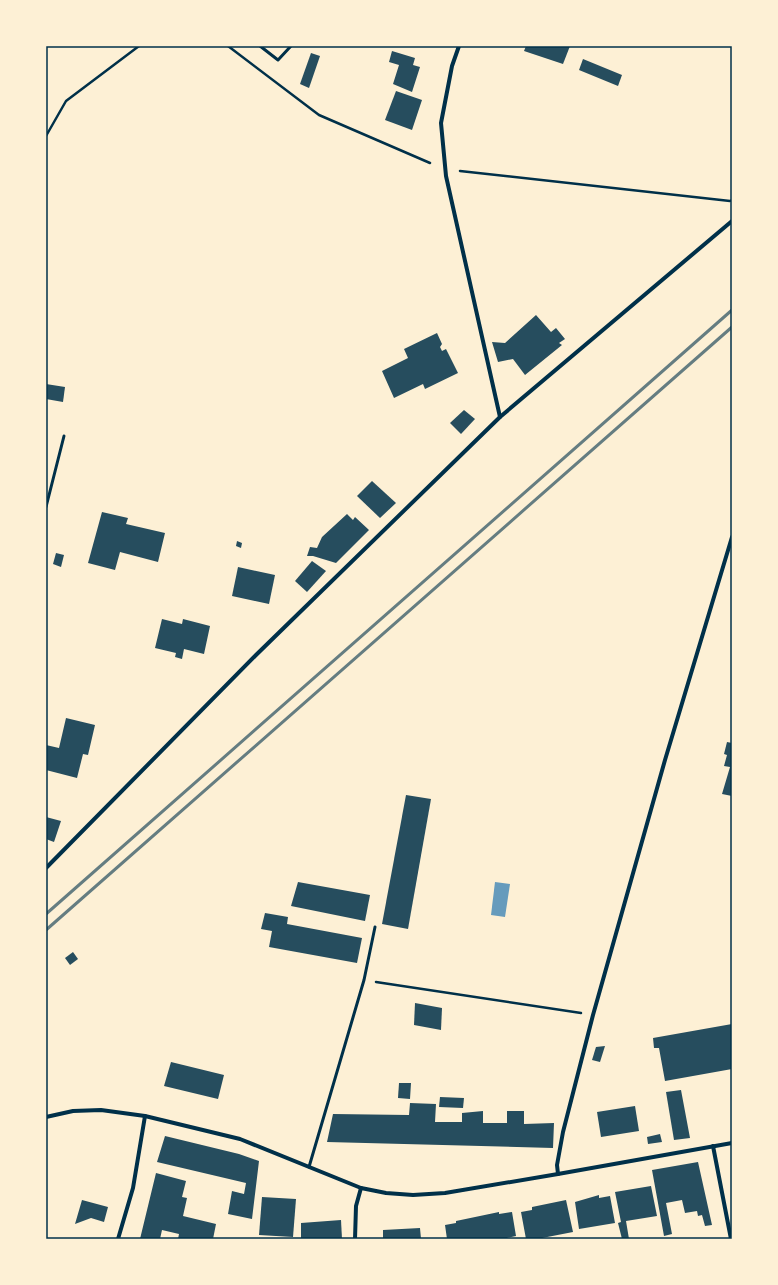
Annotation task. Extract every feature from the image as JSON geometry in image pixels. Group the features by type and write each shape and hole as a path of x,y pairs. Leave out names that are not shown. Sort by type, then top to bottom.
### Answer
{"street":[{"path":"459,46 452,66 441,123 446,170 500,417"},
{"path":"46,868 256,655 500,417 732,221"},
{"path":"558,1174 557,1165 563,1132 593,1015 665,760 732,537"},
{"path":"46,1117 73,1111 101,1110 145,1116 240,1139 361,1188 386,1193 413,1195 445,1193 732,1143"},
{"path":"118,1239 133,1188 145,1116"},
{"path":"713,1146 731,1239"},
{"path":"354,1239 356,1206 361,1188"}],"lane":[{"path":"260,46 278,60 291,46"},
{"path":"46,507 64,436"},
{"path":"309,1167 364,980 374,927"}],"path":[{"path":"46,136 66,101 139,46"},
{"path":"228,46 319,115 446,170 730,201 732,200"},
{"path":"364,980 593,1015"}],"water":[{"path":"495,882 510,884 505,917 491,915"}],"building":[{"path":"526,46 570,46 563,64 524,51"},
{"path":"392,51 415,58 413,65 420,67 412,92 393,84 399,65 389,62"},
{"path":"311,53 320,56 309,88 300,84"},
{"path":"583,59 622,75 618,86 579,70"},
{"path":"396,91 422,100 412,130 385,120"},
{"path":"536,315 551,332 556,328 565,339 559,343 562,345 525,375 513,359 498,362 492,342 505,343"},
{"path":"437,333 442,344 440,347 442,351 446,349 458,373 425,389 423,384 394,398 382,371 408,358 404,349"},
{"path":"46,384 65,387 63,402 46,399"},
{"path":"464,410 475,419 461,434 450,423"},
{"path":"372,481 396,503 380,518 357,496"},
{"path":"102,512 128,518 126,524 165,533 158,562 120,552 115,570 88,563"},
{"path":"347,514 353,520 355,517 369,530 336,563 313,556 307,556 310,547 317,548 322,537"},
{"path":"237,541 242,543 241,548 236,546"},
{"path":"56,553 64,555 61,567 53,564"},
{"path":"312,561 326,571 307,592 295,581"},
{"path":"238,567 275,575 269,604 232,596"},
{"path":"162,619 182,624 183,619 210,626 204,654 184,649 182,659 175,657 176,653 155,648"},
{"path":"66,718 95,725 88,755 83,754 77,778 46,770 46,745 59,748"},
{"path":"727,742 732,743 732,796 722,794 730,767 724,766 727,755 724,754"},
{"path":"406,795 431,799 408,929 382,924"},
{"path":"46,817 61,821 54,842 46,839"},
{"path":"298,882 370,895 365,921 291,906"},
{"path":"265,913 288,917 287,924 362,938 357,963 269,947 272,931 261,929"},
{"path":"73,952 78,959 70,965 65,958"},
{"path":"415,1003 442,1008 441,1030 414,1025"},
{"path":"732,1024 732,1069 665,1081 659,1048 654,1048 653,1038"},
{"path":"605,1046 600,1062 592,1060 596,1047"},
{"path":"171,1062 224,1075 218,1099 164,1086"},
{"path":"399,1083 411,1083 410,1099 398,1098"},
{"path":"681,1090 690,1138 674,1140 666,1092"},
{"path":"440,1097 464,1098 463,1108 439,1107"},
{"path":"410,1103 436,1104 435,1122 462,1122 462,1113 483,1111 483,1123 507,1123 507,1111 524,1111 524,1124 554,1123 553,1148 327,1142 333,1114 409,1115"},
{"path":"635,1106 639,1131 601,1137 597,1112"},
{"path":"660,1134 662,1142 648,1144 647,1137"},
{"path":"165,1136 239,1154 259,1161 252,1219 228,1214 232,1191 244,1194 246,1183 157,1162"},
{"path":"698,1162 712,1225 705,1226 702,1215 698,1216 697,1211 685,1213 682,1200 666,1203 672,1234 664,1236 652,1170"},
{"path":"156,1173 186,1181 182,1197 187,1198 183,1216 216,1224 213,1239 178,1239 179,1234 162,1230 160,1239 140,1239"},
{"path":"651,1186 657,1216 626,1221 629,1239 622,1239 618,1223 621,1222 615,1192"},
{"path":"599,1195 599,1198 610,1196 615,1223 579,1229 575,1202"},
{"path":"262,1197 296,1199 293,1237 259,1235"},
{"path":"82,1200 108,1207 104,1222 91,1218 75,1224"},
{"path":"566,1200 573,1232 537,1239 526,1239 521,1212 532,1210 532,1207"},
{"path":"499,1212 499,1214 512,1212 516,1236 502,1239 447,1239 445,1225 456,1223 456,1221"},
{"path":"341,1220 342,1239 301,1239 301,1223"},
{"path":"420,1228 421,1239 383,1239 383,1230"}],"railway":[{"path":"46,914 732,310"},
{"path":"46,930 732,327"}]}
